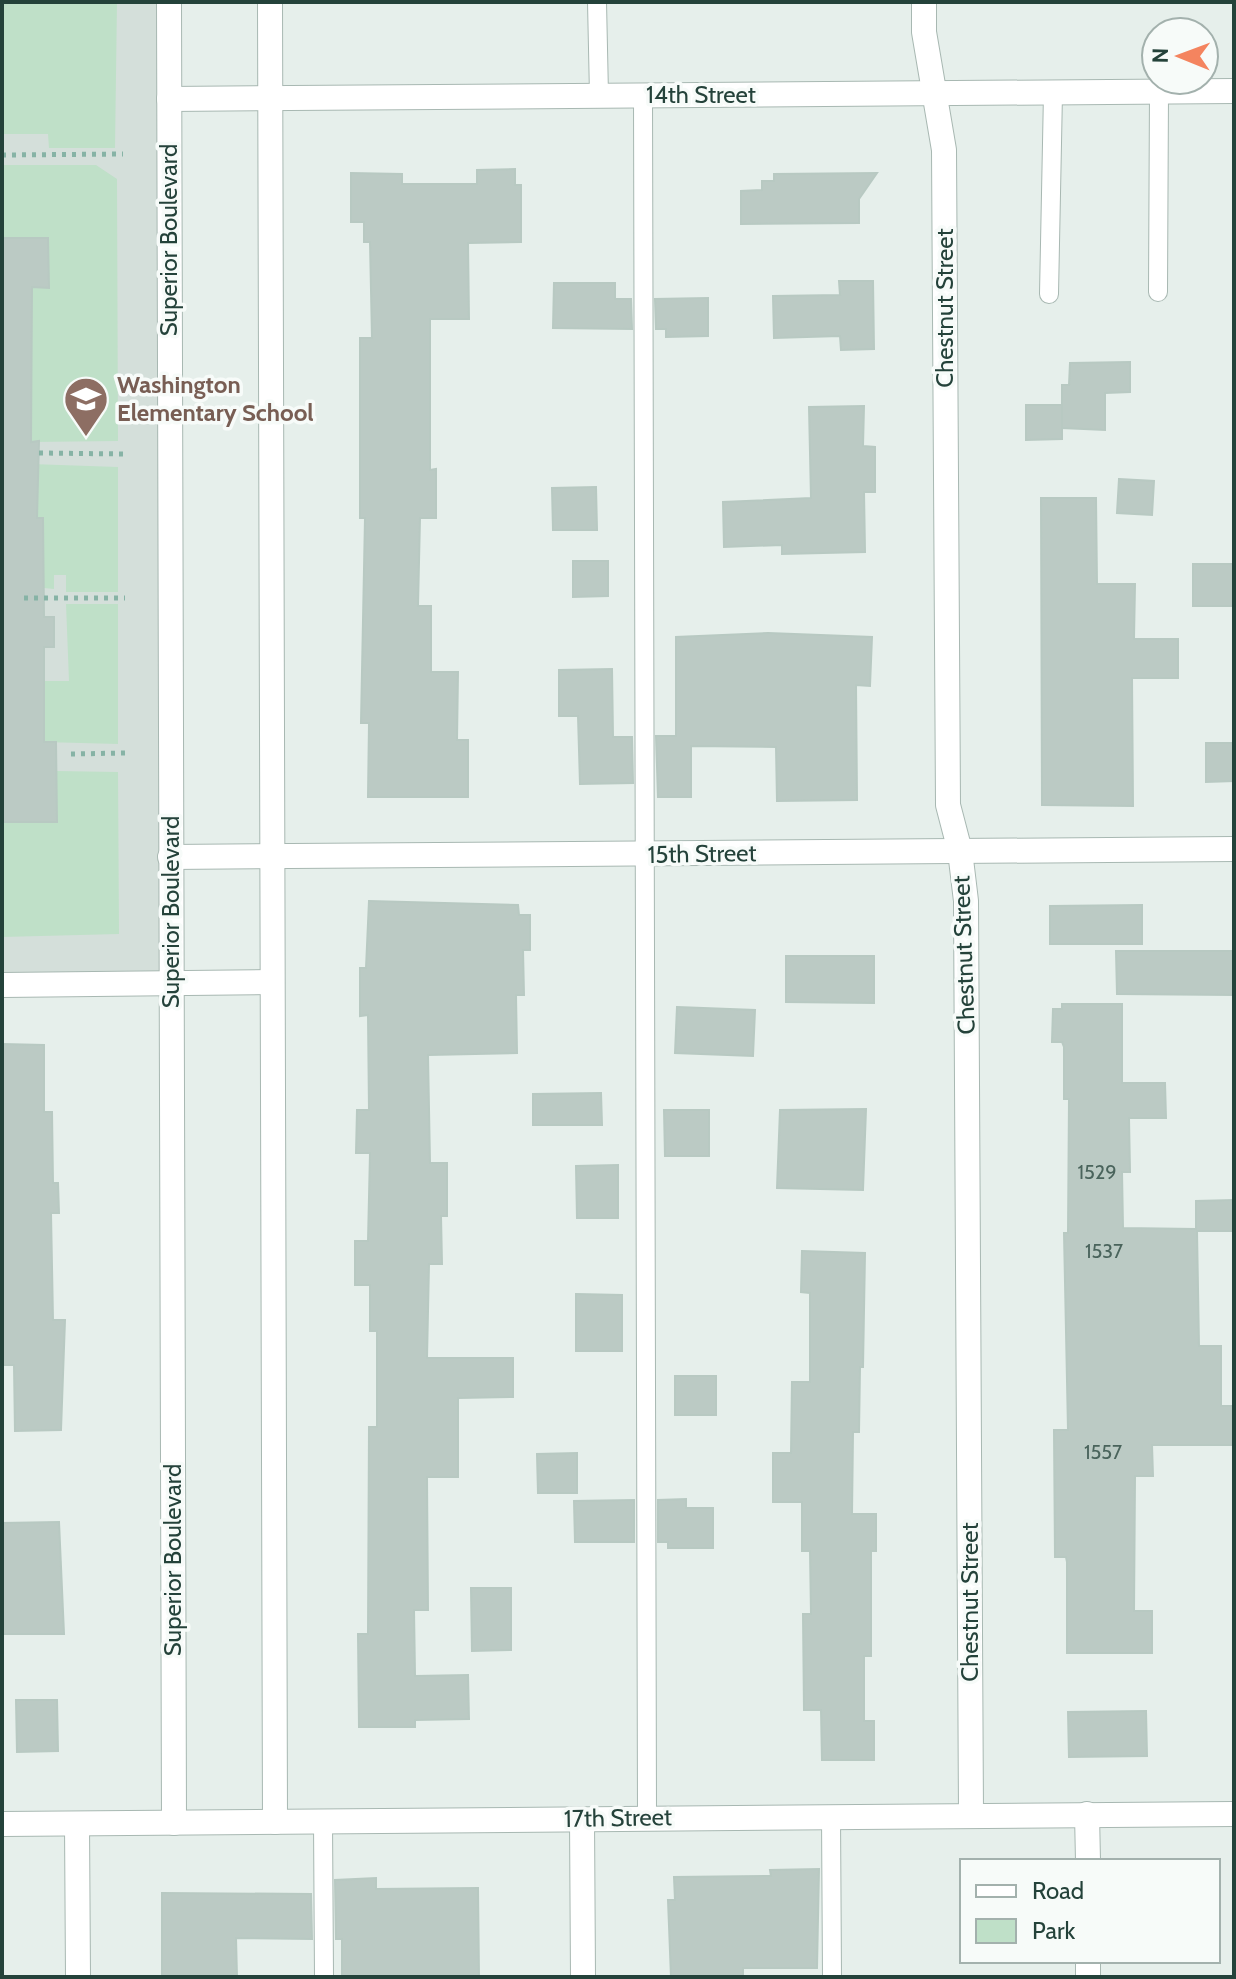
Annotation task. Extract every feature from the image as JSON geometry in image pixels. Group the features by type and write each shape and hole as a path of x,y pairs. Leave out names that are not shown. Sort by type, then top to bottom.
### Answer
{"street":[{"name":"Superior Boulevard","path":"169,2 174,1823"},
{"path":"270,2 275,1822"},
{"name":"Chestnut Street","path":"924,2 924,32 944,150 948,805 960,851 966,901 971,1814"},
{"name":"14th Street","path":"169,99 1140,92"},
{"name":"15th Street","path":"170,857 1234,849"},
{"path":"2,985 272,982"},
{"path":"1087,1814 1088,1859"},
{"name":"17th Street","path":"2,1824 1234,1814"},
{"path":"582,1819 583,1977"},
{"path":"77,1824 78,1977"}],"lane":[{"path":"597,2 599,95"},
{"path":"1049,294 1053,93"},
{"path":"643,95 647,1818"},
{"path":"1158,292 1159,96"},
{"path":"831,1816 832,1977"},
{"path":"323,1821 324,1977"}],"path":[{"path":"2,155 123,154"},
{"path":"39,453 124,454"},
{"path":"24,598 125,598"},
{"path":"71,754 125,753"}],"shaded area":[{"name":"Washington Elementary School","path":"2,2 169,2 171,983 2,985"}],"green space":[{"path":"2,2 117,2 115,148 49,148 48,134 2,134"},
{"path":"2,165 96,165 117,179 118,441 31,442 32,287 49,287 49,238 2,238"},
{"path":"31,464 118,467 118,592 66,592 66,575 54,575 54,589 44,588 43,518 31,519"},
{"path":"66,604 118,604 118,744 44,742 44,681 69,681"},
{"path":"56,771 118,772 119,934 2,937 2,822 57,821"}],"building":[{"path":"515,169 515,185 521,185 521,242 468,243 469,319 430,319 430,470 436,469 436,518 420,518 418,606 431,606 431,672 458,672 457,740 468,740 468,797 368,797 369,723 361,723 365,518 360,518 360,338 372,338 370,242 364,242 364,222 351,222 351,173 402,174 402,184 477,184 477,170"},
{"path":"877,173 859,199 859,223 741,224 741,191 762,190 762,181 774,181 774,174"},
{"path":"2,238 48,238 49,288 32,287 31,442 39,441 37,518 43,518 44,617 54,617 54,647 44,647 44,742 56,742 57,822 2,822"},
{"path":"839,281 873,281 874,349 841,350 840,336 774,338 773,296 840,295"},
{"path":"554,283 615,283 615,299 631,299 632,329 553,328"},
{"path":"708,298 708,336 666,337 666,329 656,329 655,299"},
{"path":"1130,362 1130,392 1105,393 1105,430 1062,428 1062,385 1069,385 1070,363"},
{"path":"1026,405 1062,405 1062,439 1026,440"},
{"path":"864,406 863,446 875,447 875,492 864,492 865,552 782,554 782,545 724,547 723,502 811,498 809,407"},
{"path":"1119,479 1154,481 1152,515 1117,513"},
{"path":"596,487 597,530 553,530 552,488"},
{"path":"1041,498 1096,498 1097,584 1135,584 1134,639 1178,639 1178,678 1132,678 1133,806 1042,805"},
{"path":"573,561 608,561 608,596 573,597"},
{"path":"1193,564 1234,564 1234,606 1193,606"},
{"path":"768,633 872,637 870,686 856,685 857,800 777,801 776,747 691,746 691,797 658,797 656,736 676,736 676,637"},
{"path":"612,669 613,737 632,737 633,783 580,784 578,716 559,716 559,670"},
{"path":"1206,743 1234,743 1234,781 1206,782"},
{"path":"369,901 518,905 519,915 530,915 530,950 523,950 524,995 516,995 517,1053 428,1055 430,1163 447,1163 447,1216 441,1216 442,1264 429,1264 427,1358 513,1358 513,1397 458,1398 458,1477 427,1477 428,1610 414,1610 415,1676 468,1675 469,1719 415,1720 415,1727 359,1727 358,1634 368,1634 369,1427 377,1427 377,1331 370,1331 370,1285 355,1285 355,1241 368,1241 370,1153 356,1153 357,1110 369,1110 368,1015 360,1016 360,968 366,968"},
{"path":"1142,905 1142,944 1050,944 1050,906"},
{"path":"1116,951 1234,951 1234,995 1117,994"},
{"path":"786,956 874,956 874,1003 786,1002"},
{"path":"1062,1004 1122,1004 1122,1083 1165,1083 1166,1118 1129,1118 1130,1172 1122,1172 1123,1228 1196,1229 1196,1201 1234,1200 1234,1231 1197,1231 1199,1346 1221,1346 1221,1406 1234,1406 1234,1445 1152,1445 1153,1476 1135,1476 1134,1611 1152,1611 1152,1653 1067,1653 1067,1562 1066,1557 1055,1557 1054,1430 1068,1430 1064,1233 1068,1233 1069,1099 1064,1099 1064,1047 1062,1042 1052,1042 1053,1009 1062,1009"},
{"path":"677,1007 755,1010 753,1056 675,1053"},
{"path":"2,1044 44,1045 44,1112 52,1112 53,1183 58,1183 59,1213 51,1213 53,1320 65,1320 61,1430 15,1431 14,1365 2,1365"},
{"path":"601,1093 602,1125 533,1125 533,1094"},
{"path":"866,1109 863,1190 777,1188 780,1110"},
{"path":"664,1110 709,1110 709,1156 665,1156"},
{"path":"618,1165 618,1218 577,1218 576,1166"},
{"path":"802,1251 865,1253 863,1367 860,1367 859,1432 853,1432 852,1514 876,1514 876,1551 871,1551 871,1656 864,1656 864,1721 874,1721 874,1760 822,1760 821,1710 804,1710 803,1614 811,1614 810,1551 802,1551 802,1502 773,1502 773,1453 791,1453 792,1382 810,1382 810,1293 801,1292"},
{"path":"576,1294 622,1295 622,1351 576,1351"},
{"path":"675,1376 716,1376 716,1415 675,1415"},
{"path":"577,1453 577,1493 538,1493 537,1454"},
{"path":"686,1499 686,1508 713,1508 713,1548 668,1548 668,1542 658,1542 658,1500"},
{"path":"634,1500 634,1542 575,1542 574,1501"},
{"path":"59,1522 64,1634 2,1634 2,1523"},
{"path":"471,1588 511,1588 511,1650 472,1651"},
{"path":"16,1700 57,1700 58,1751 17,1752"},
{"path":"1146,1711 1147,1756 1069,1757 1068,1712"},
{"path":"819,1869 817,1968 743,1968 743,1977 671,1977 668,1900 675,1900 674,1877 771,1876 770,1870"},
{"path":"376,1878 376,1889 478,1888 479,1977 342,1977 342,1939 336,1939 335,1880"},
{"path":"162,1893 311,1894 312,1939 236,1938 237,1977 162,1977"}],"place":[{"name":"Washington Elementary School","path":"86,438"}]}
